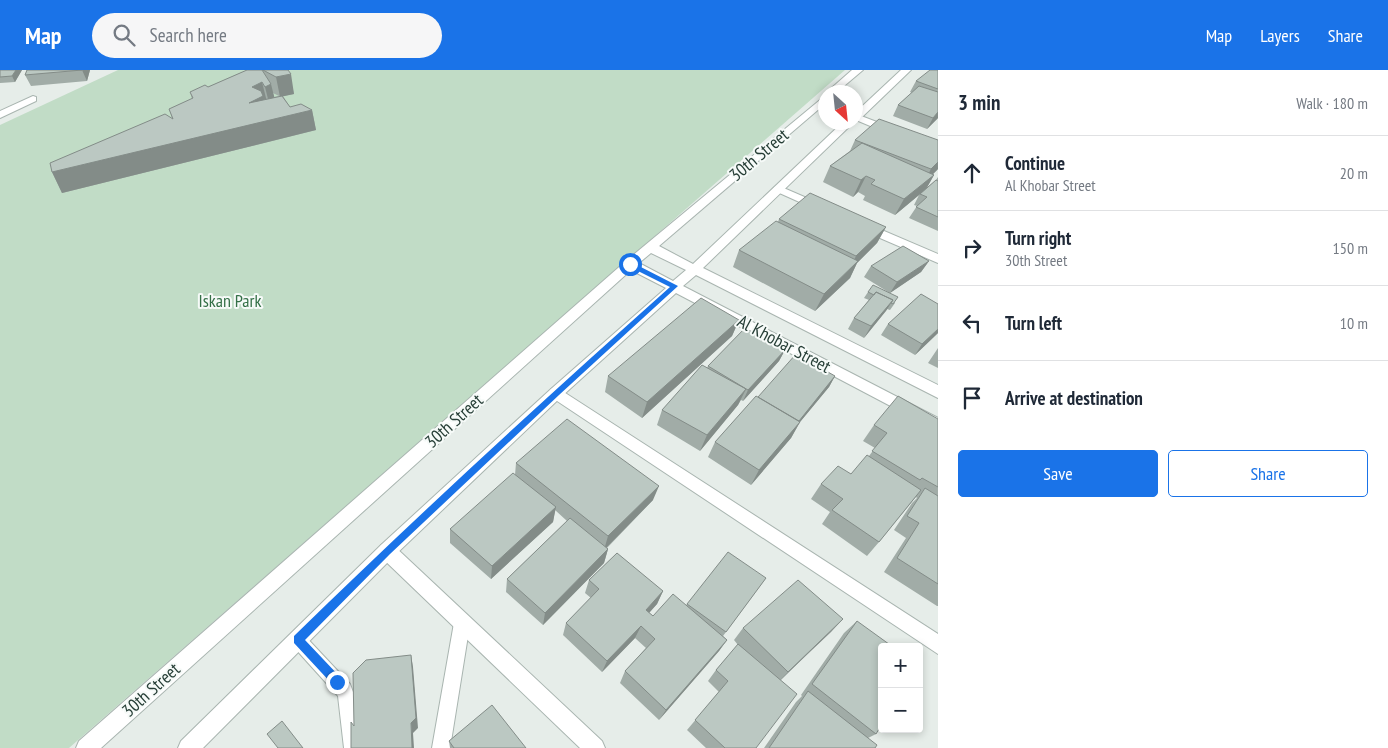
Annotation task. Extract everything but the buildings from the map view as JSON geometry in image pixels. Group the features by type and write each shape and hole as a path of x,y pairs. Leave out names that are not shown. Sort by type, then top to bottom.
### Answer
{"street":[{"path":"840,85 858,70"},
{"path":"863,110 906,70"},
{"path":"0,115 33,99"},
{"name":"30th Street","path":"86,748 630,264 818,105"},
{"path":"863,120 901,134"},
{"name":"30th Street","path":"188,748 387,551 556,393 694,269 842,130"},
{"path":"779,189 832,212"},
{"path":"850,220 938,259"},
{"name":"Al Khobar Street","path":"650,247 938,392"},
{"name":"Al Khobar Street","path":"630,264 938,425"},
{"path":"556,393 938,645"},
{"path":"387,551 595,748"}],"lane":[{"path":"441,748 462,623"},
{"path":"298,640 344,690 348,700 352,748"}],"green space":[{"name":"Iskan Park","path":"118,70 845,70 828,85 818,85 818,94 69,748 0,748 0,125"}],"route":[{"path":"337,682 298,640 387,551 556,393 675,286 630,264"}]}
